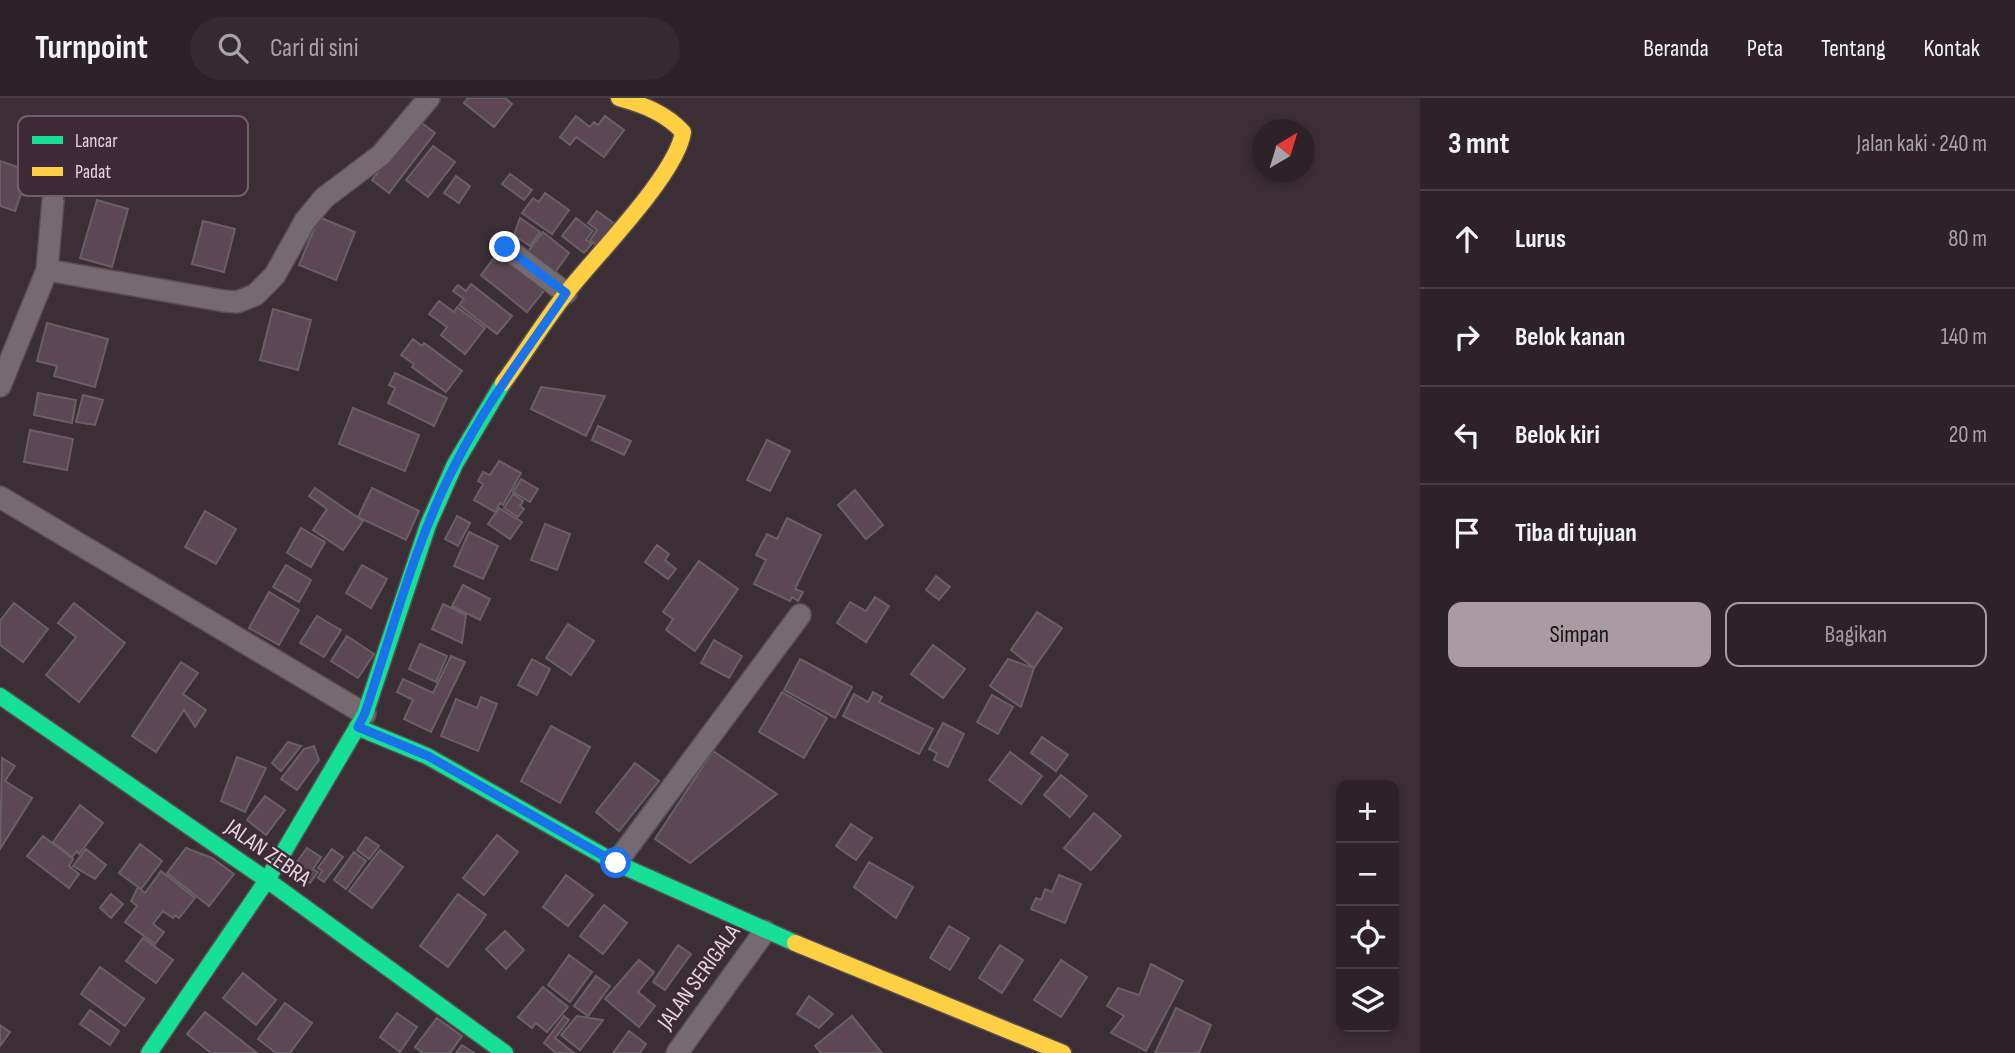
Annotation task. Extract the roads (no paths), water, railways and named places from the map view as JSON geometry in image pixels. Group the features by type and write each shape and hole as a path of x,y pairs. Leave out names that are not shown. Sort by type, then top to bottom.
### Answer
{"street":[{"path":"47,270 224,301 237,302 255,295 275,275 304,221 324,198 381,155 429,98"},
{"path":"149,1053 267,880 361,720 428,525 455,464 485,410 566,293 653,187 681,146 683,132 671,118 654,108 620,98"},
{"path":"0,386 5,360 47,270 53,201"},
{"path":"505,247 566,293"},
{"path":"0,497 361,720 616,863 765,931 1063,1053"},
{"path":"616,863 800,615"},
{"name":"JALAN ZEBRA","path":"0,696 267,880 505,1053"},
{"name":"JALAN SERIGALA","path":"677,1053 765,931"}]}
